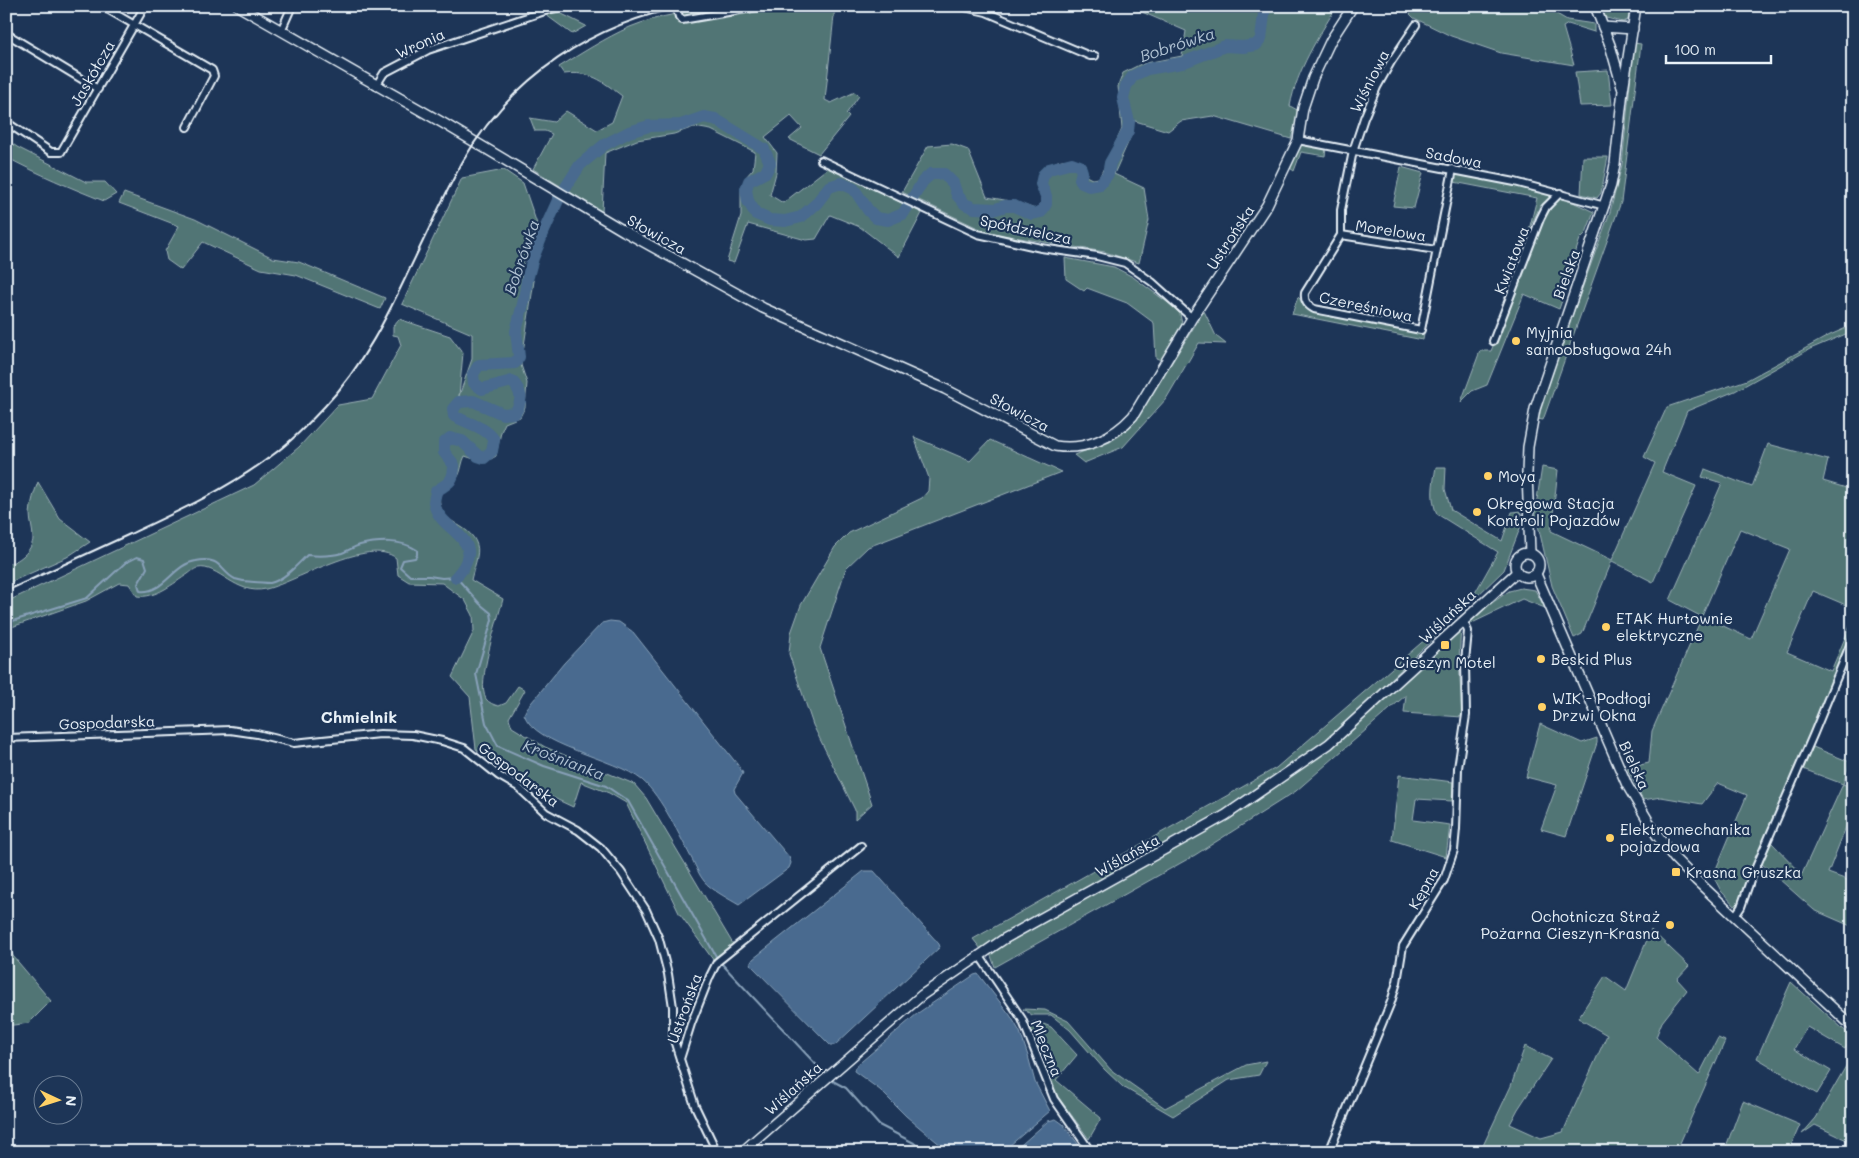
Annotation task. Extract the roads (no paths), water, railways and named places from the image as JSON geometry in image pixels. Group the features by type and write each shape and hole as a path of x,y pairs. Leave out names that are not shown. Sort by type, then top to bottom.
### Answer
{"street":[{"path":"102,6 212,70 214,76 188,127"},
{"name":"Jaskółcza","path":"6,122 50,152 61,152 145,6"},
{"name":"Słowicza","path":"238,6 763,308 945,389 1055,446 1081,447"},
{"path":"281,31 292,6"},
{"name":"Wronia","path":"376,86 384,73 428,50 551,8 566,6"},
{"path":"676,6 679,17 682,20 764,6"},
{"path":"920,6 944,6"},
{"path":"960,6 986,12 1057,43 1090,56 1095,56"},
{"name":"Ustrońska","path":"1081,447 1117,431 1133,416 1192,318 1267,206 1298,140 1304,108 1313,78 1330,40 1353,6"},
{"name":"Bielska","path":"1530,553 1526,473 1534,409 1605,206 1615,164 1623,90 1595,6"},
{"path":"1623,90 1636,6"},
{"name":"Wiśniowa","path":"1354,151 1364,118 1377,86 1416,25"},
{"path":"1603,26 1633,29"},
{"path":"7,34 98,89"},
{"name":"Sadowa","path":"1298,140 1453,169 1560,193 1605,206"},
{"path":"1341,235 1341,210 1354,151"},
{"name":"Spółdzielcza","path":"820,160 978,234 1041,248 1098,256 1125,263 1152,282 1192,318"},
{"name":"Czereśniowa","path":"1341,235 1305,293 1305,298 1310,307 1421,330 1453,169"},
{"name":"Kwiatowa","path":"1493,341 1540,219 1546,207 1560,193"},
{"name":"Morelowa","path":"1341,235 1436,250"},
{"path":"1530,553 1538,560 1540,567 1536,574 1526,578 1517,572 1515,564 1522,554 1530,553"},
{"name":"Wiślańska","path":"742,1152 922,995 980,954 1226,815 1329,744 1517,572"},
{"name":"Bielska","path":"1536,574 1542,582 1627,785 1645,816 1675,859 1853,1027"},
{"name":"Kępna","path":"1329,1152 1391,1002 1398,982 1404,946 1444,880 1454,850 1458,768 1466,715 1468,631 1463,620"},
{"path":"1736,916 1853,638"},
{"name":"Gospodarska","path":"6,738 230,730 294,743 380,734 413,735 464,748 499,776 518,787 546,813 578,830 601,848 621,872 646,910 659,939 674,1007 673,1037 680,1059"},
{"name":"Ustrońska","path":"717,1152 695,1106 680,1059 691,1024 710,976 720,960 861,846"},
{"name":"Mleczna","path":"980,954 1022,1019 1054,1099 1091,1152"}],"water":[{"path":"610,621 619,622 633,632 737,764 743,773 734,789 735,793 789,857 791,863 789,868 739,905 715,891 704,881 657,796 642,780 630,772 543,735 531,725 524,714 564,663 602,623"},
{"path":"864,871 874,871 940,947 835,1045 830,1045 750,964 753,959"},
{"path":"978,974 1010,1015 1020,1032 1035,1082 1050,1111 1002,1152 949,1152 906,1116 880,1090 854,1071 855,1067 918,1013"},
{"path":"1056,1119 1063,1124 1084,1152 1013,1152 1048,1121"}],"waterway":[{"name":"Bobrówka","path":"456,577 466,564 468,553 466,544 444,521 434,502 436,491 450,481 454,470 454,465 444,452 444,443 450,438 462,441 478,456 484,458 492,451 494,440 482,429 454,416 453,409 459,402 473,401 503,414 515,413 520,396 518,389 512,381 482,389 474,383 473,374 479,365 515,363 519,357 516,331 533,258 559,198 580,165 604,145 629,132 649,126 681,125 704,117 715,119 764,149 770,163 766,172 749,181 746,189 748,201 756,214 770,220 785,221 801,217 816,204 829,187 841,183 854,189 868,210 876,218 888,220 903,214 923,181 931,174 944,174 953,183 957,195 965,204 974,208 996,209 1014,206 1032,214 1041,212 1046,204 1046,196 1041,184 1043,175 1049,169 1072,163 1080,166 1082,172 1080,179 1082,183 1089,186 1100,184 1108,174 1110,163 1128,131 1129,122 1123,98 1126,86 1133,76 1147,69 1182,63 1225,46 1243,47 1256,45 1261,39 1265,6"},
{"name":"Bobrówka","path":"6,623 87,598 125,563 137,557 144,559 147,568 138,584 140,591 148,591 162,584 181,567 196,561 205,560 216,563 237,580 270,583 285,575 307,555 324,556 338,554 360,545 381,542 411,546 417,550 417,555 415,558 403,560 400,567 410,576 456,577 480,604 491,613 492,620 476,674 486,723 498,746 544,766 606,786 628,801 717,958"},
{"name":"Krośnianka","path":"722,964 823,1072"},
{"name":"Krośnianka","path":"831,1080 846,1088 879,1125 914,1143 924,1152"}],"railway":[{"path":"6,591 202,499 254,469 285,446 339,391 363,357 393,303 463,161 483,131 505,104 530,80 558,58 588,40 620,25 653,14 688,6"}],"place":[{"name":"Myjnia samoobsługowa 24h","path":"1516,341"},
{"name":"Moya","path":"1488,476"},
{"name":"Okręgowa Stacja Kontroli Pojazdów","path":"1477,512"},
{"name":"ETAK Hurtownie elektryczne","path":"1606,627"},
{"name":"Cieszyn Motel","path":"1445,645"},
{"name":"Beskid Plus","path":"1541,659"},
{"name":"WIK - Podłogi Drzwi Okna","path":"1542,707"},
{"name":"Elektromechanika pojazdowa","path":"1610,838"},
{"name":"Krasna Gruszka","path":"1676,872"},
{"name":"Ochotnicza Straż Pożarna Cieszyn-Krasna","path":"1670,925"}],"district":[{"name":"Chmielnik","path":"359,716"}]}
